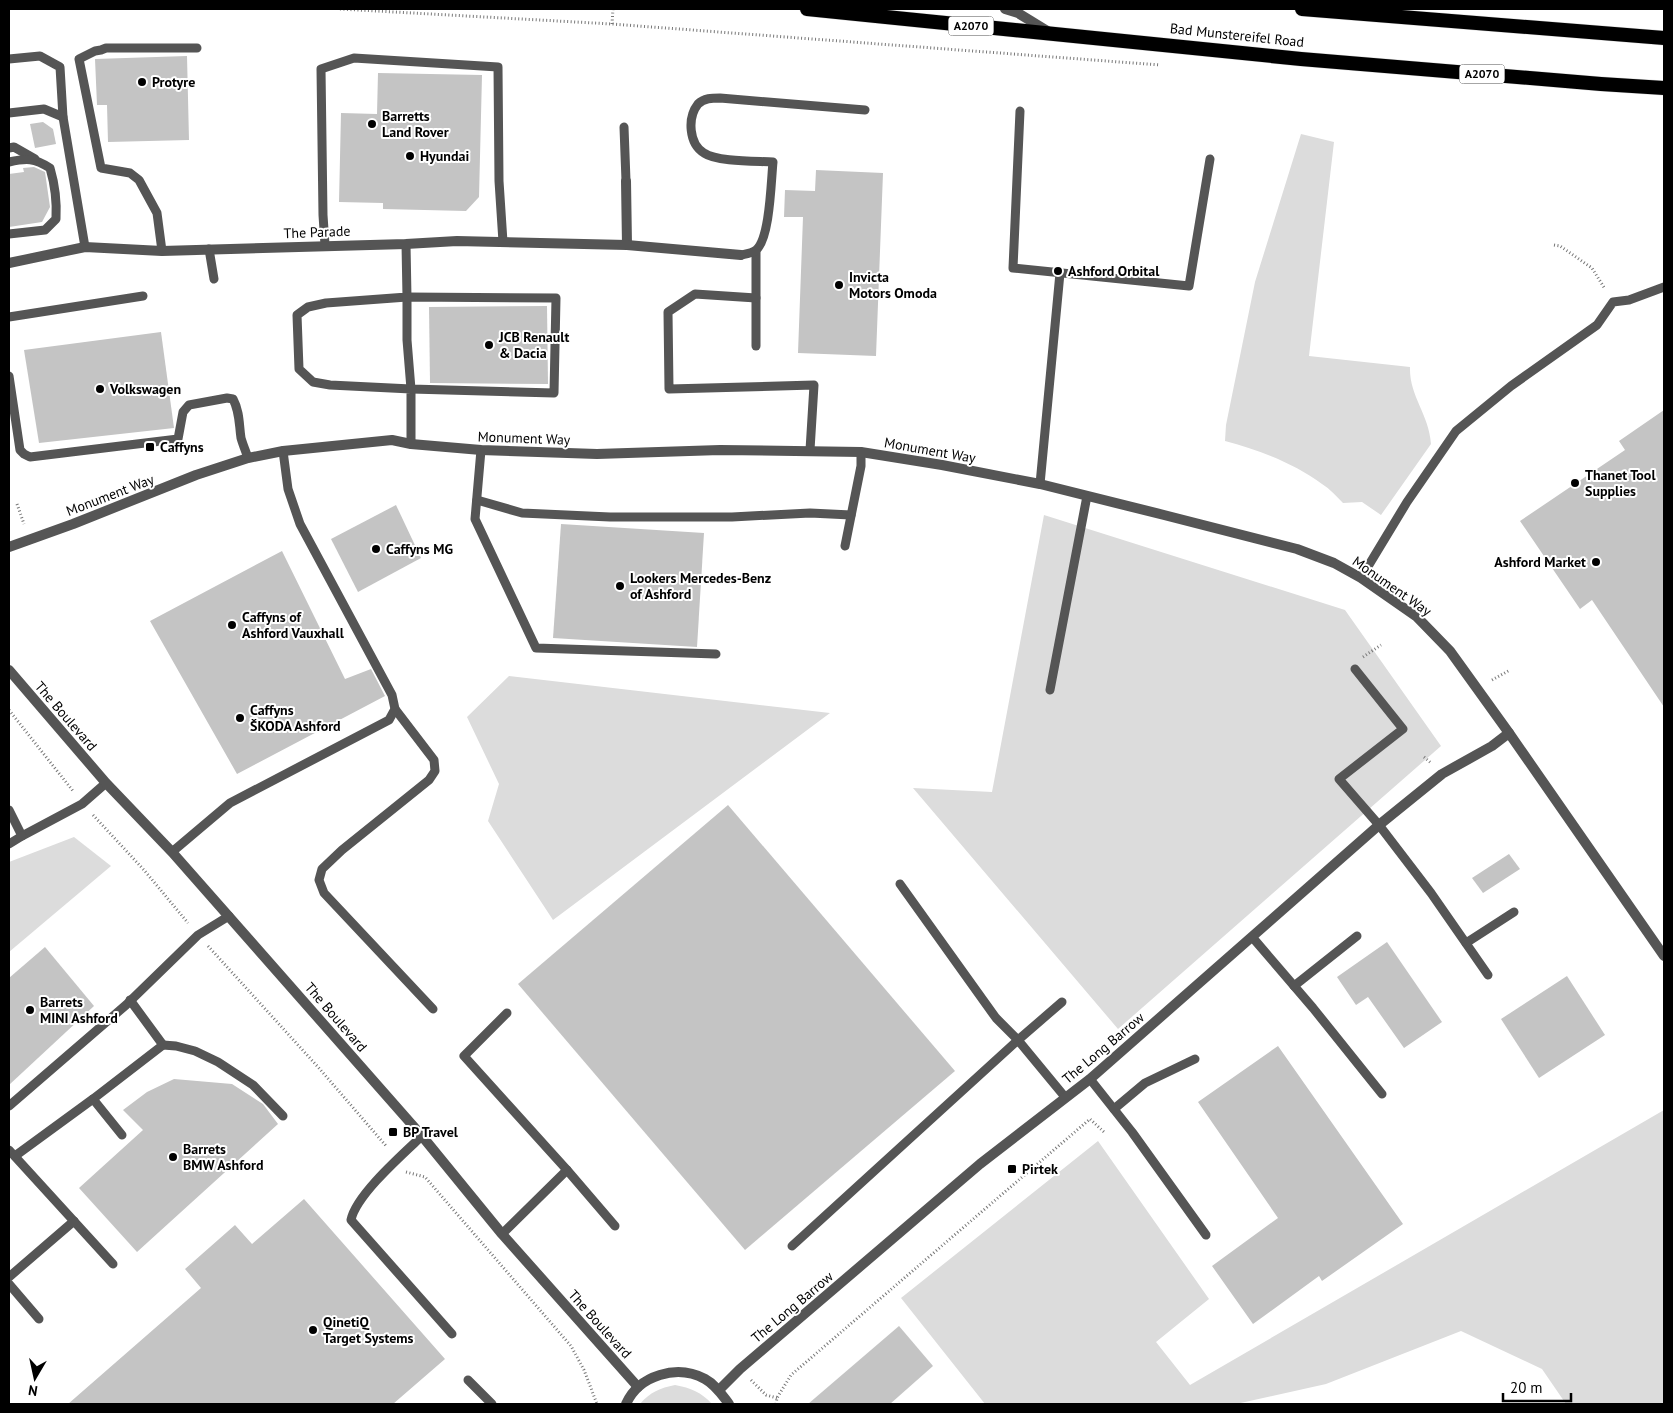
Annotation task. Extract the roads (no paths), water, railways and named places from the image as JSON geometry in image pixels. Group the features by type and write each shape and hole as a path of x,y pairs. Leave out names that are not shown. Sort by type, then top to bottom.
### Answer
{"highway":[{"name":"Bad Munstereifel Road","path":"807,9 1320,60 1664,88"},
{"path":"1302,9 1664,38"}],"street":[{"path":"1005,9 1018,13 1052,34"},
{"path":"626,181 627,245"},
{"name":"The Parade","path":"9,263 85,248 209,249 406,244 457,240 627,245 741,255"},
{"name":"Monument Way","path":"9,547 73,524 196,475 248,458 283,451 392,440 411,444 481,450 597,454 720,450 861,452 1040,484 1297,550 1334,563 1361,578 1417,617 1450,651 1510,733 1664,956"},
{"name":"The Boulevard","path":"9,670 106,783 172,852 422,1136 502,1234 638,1387"},
{"name":"The Long Barrow","path":"719,1390 740,1369 980,1164 1090,1079 1253,938 1379,825 1442,774 1492,746 1510,733"},
{"path":"626,1404 638,1387 653,1377 670,1372 688,1373 705,1380 719,1390 729,1404"}],"lane":[{"path":"162,250 157,214 139,180 130,172 101,168 79,59 96,50 106,48 197,48"},
{"path":"9,59 40,56 60,67 63,117 85,248"},
{"path":"325,245 321,69 354,58 498,68 499,181 503,242"},
{"path":"756,346 756,251 764,240 773,162 723,159 704,154 696,147 691,125 698,104 707,98 720,98 865,110"},
{"path":"9,113 44,108 63,117"},
{"path":"1020,112 1013,268 1189,286 1210,159"},
{"path":"624,127 626,181"},
{"path":"9,148 14,147 50,168 55,184 56,203 56,218 45,230 9,234"},
{"path":"9,162 22,159 38,160"},
{"path":"406,244 411,444"},
{"path":"209,249 214,279"},
{"path":"741,255 756,251"},
{"path":"1040,484 1060,273"},
{"path":"1361,578 1407,502 1456,431 1511,386 1596,325 1613,302 1630,300 1664,286"},
{"path":"756,298 694,294 668,312 669,389 814,385 810,450"},
{"path":"9,317 143,296"},
{"path":"407,297 556,298 554,393 411,389 330,385 313,382 299,369 297,315 308,307 326,303 407,297"},
{"path":"9,376 20,450 30,457 178,439 183,412 190,405 227,398 233,399 238,408 241,438 248,458"},
{"path":"481,450 475,520 536,648 716,654"},
{"path":"283,451 288,489 300,524 392,694 395,709 434,760 435,771 429,780 342,850 322,869 319,880 324,893 434,1009"},
{"path":"845,546 861,466 861,452"},
{"path":"1050,690 1087,496"},
{"path":"477,500 522,513 628,517 732,517 810,513 851,515"},
{"path":"1355,669 1403,729 1339,779 1379,825 1431,893 1488,975"},
{"path":"172,852 230,803 389,720 395,709"},
{"path":"9,844 82,804 106,783"},
{"path":"9,810 22,836"},
{"path":"900,884 996,1018 1018,1040 1065,1097"},
{"path":"1466,943 1514,912"},
{"path":"9,1106 130,1000 198,935 229,916"},
{"path":"1294,986 1357,936"},
{"path":"1253,938 1382,1094"},
{"path":"130,1000 163,1045"},
{"path":"792,1246 1062,1002"},
{"path":"506,1013 464,1056 615,1226"},
{"path":"113,1264 12,1153 92,1099 163,1045 194,1050 218,1062 253,1085 283,1116"},
{"path":"1114,1109 1145,1083 1195,1059"},
{"path":"1090,1079 1206,1235"},
{"path":"92,1099 122,1135"},
{"path":"422,1136 382,1173 353,1211 351,1220 452,1334"},
{"path":"502,1234 566,1170"},
{"path":"9,1277 74,1221"},
{"path":"9,1284 39,1319"},
{"path":"468,1380 492,1404"}],"place":[{"name":"Protyre","path":"142,82"},
{"name":"Barretts Land Rover","path":"372,124"},
{"name":"Hyundai","path":"410,156"},
{"name":"Ashford Orbital","path":"1058,271"},
{"name":"Invicta Motors Omoda","path":"839,285"},
{"name":"JCB Renault & Dacia","path":"489,345"},
{"name":"Volkswagen","path":"100,389"},
{"name":"Caffyns","path":"150,447"},
{"name":"Thanet Tool Supplies","path":"1575,483"},
{"name":"Caffyns MG","path":"376,549"},
{"name":"Ashford Market","path":"1596,562"},
{"name":"Lookers Mercedes-Benz of Ashford","path":"620,586"},
{"name":"Caffyns of Ashford Vauxhall","path":"232,625"},
{"name":"Caffyns ŠKODA Ashford","path":"240,718"},
{"name":"Barrets MINI Ashford","path":"30,1010"},
{"name":"BP Travel","path":"393,1132"},
{"name":"Barrets BMW Ashford","path":"173,1157"},
{"name":"Pirtek","path":"1012,1169"},
{"name":"QinetiQ Target Systems","path":"313,1330"}]}
